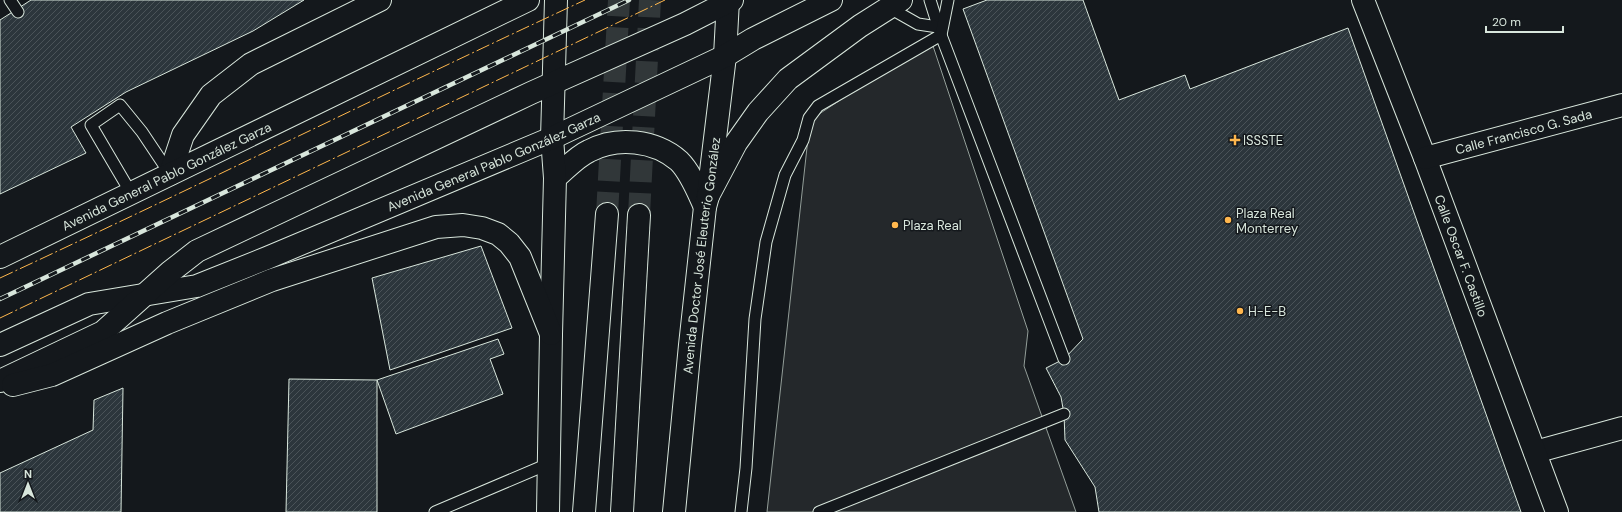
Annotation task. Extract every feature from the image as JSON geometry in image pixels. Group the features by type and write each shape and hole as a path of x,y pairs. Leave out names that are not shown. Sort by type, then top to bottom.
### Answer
{"main road":[{"path":"170,174 183,135 212,95 251,64 380,0"},
{"name":"Avenida General Pablo González Garza","path":"0,257 528,0"},
{"path":"548,512 555,178 552,138 556,0"},
{"name":"Avenida General Pablo González Garza","path":"0,345 89,304 197,286 552,138 725,56 753,39 831,0"},
{"name":"Calle Oscar F. Castillo","path":"1364,0 1557,512"},
{"path":"0,381 103,332 170,272 197,251 684,24 729,1"},
{"name":"Avenida Doctor José Eleuterio González","path":"674,512 690,345 706,201 725,56 729,1"},
{"path":"706,201 736,142 758,112 788,79 860,26 894,4"},
{"name":"Calle Francisco G. Sada","path":"1424,158 1622,105"},
{"path":"555,178 588,151 604,145 624,142 647,144 663,151 679,162 706,201"},
{"path":"584,512 607,214"},
{"path":"622,512 639,215"},
{"path":"0,387 52,375 167,323 272,280 436,227 463,225 482,228 498,234 509,243 520,257 551,334"},
{"path":"1535,452 1622,428"}],"lane":[{"path":"10,0 18,12"},
{"path":"930,0 939,31 1064,359"},
{"path":"741,512 746,468 755,319 766,242 785,175 803,140 809,118 818,106 939,31 948,0"},
{"path":"894,4 918,24 939,31"},
{"path":"132,193 91,125 120,105 142,132 170,174"},
{"path":"819,512 1064,414"},
{"path":"436,512 548,464"}],"shaded area":[{"name":"Plaza Real","path":"931,40 1028,331 1024,366 1076,512 767,512 810,120"}],"building":[{"path":"31,0 304,0 253,31 126,92 71,127 86,153 0,194 0,20"},
{"name":"Plaza Real Monterrey","path":"987,0 1083,0 1119,100 1185,75 1190,89 1348,28 1521,512 1099,512 1095,487 1065,440 1064,414 1061,397 1046,368 1064,359 1083,339 963,9"},
{"path":"481,246 512,328 390,370 372,278"},
{"path":"498,339 504,354 490,359 503,394 396,434 377,380"},
{"path":"289,379 377,380 377,512 286,512"},
{"path":"123,388 121,512 0,512 0,473 93,430 94,400"}],"tunnel":[{"path":"607,214 619,0"},
{"path":"639,215 650,0"}],"railway":[{"path":"0,299 629,0"}],"power":[{"path":"0,278 585,0"},
{"path":"0,318 665,0"}],"place":[{"name":"ISSSTE","path":"1235,140"},
{"name":"Plaza Real Monterrey","path":"1228,220"},
{"name":"Plaza Real","path":"895,225"},
{"name":"H-E-B","path":"1240,311"}]}
